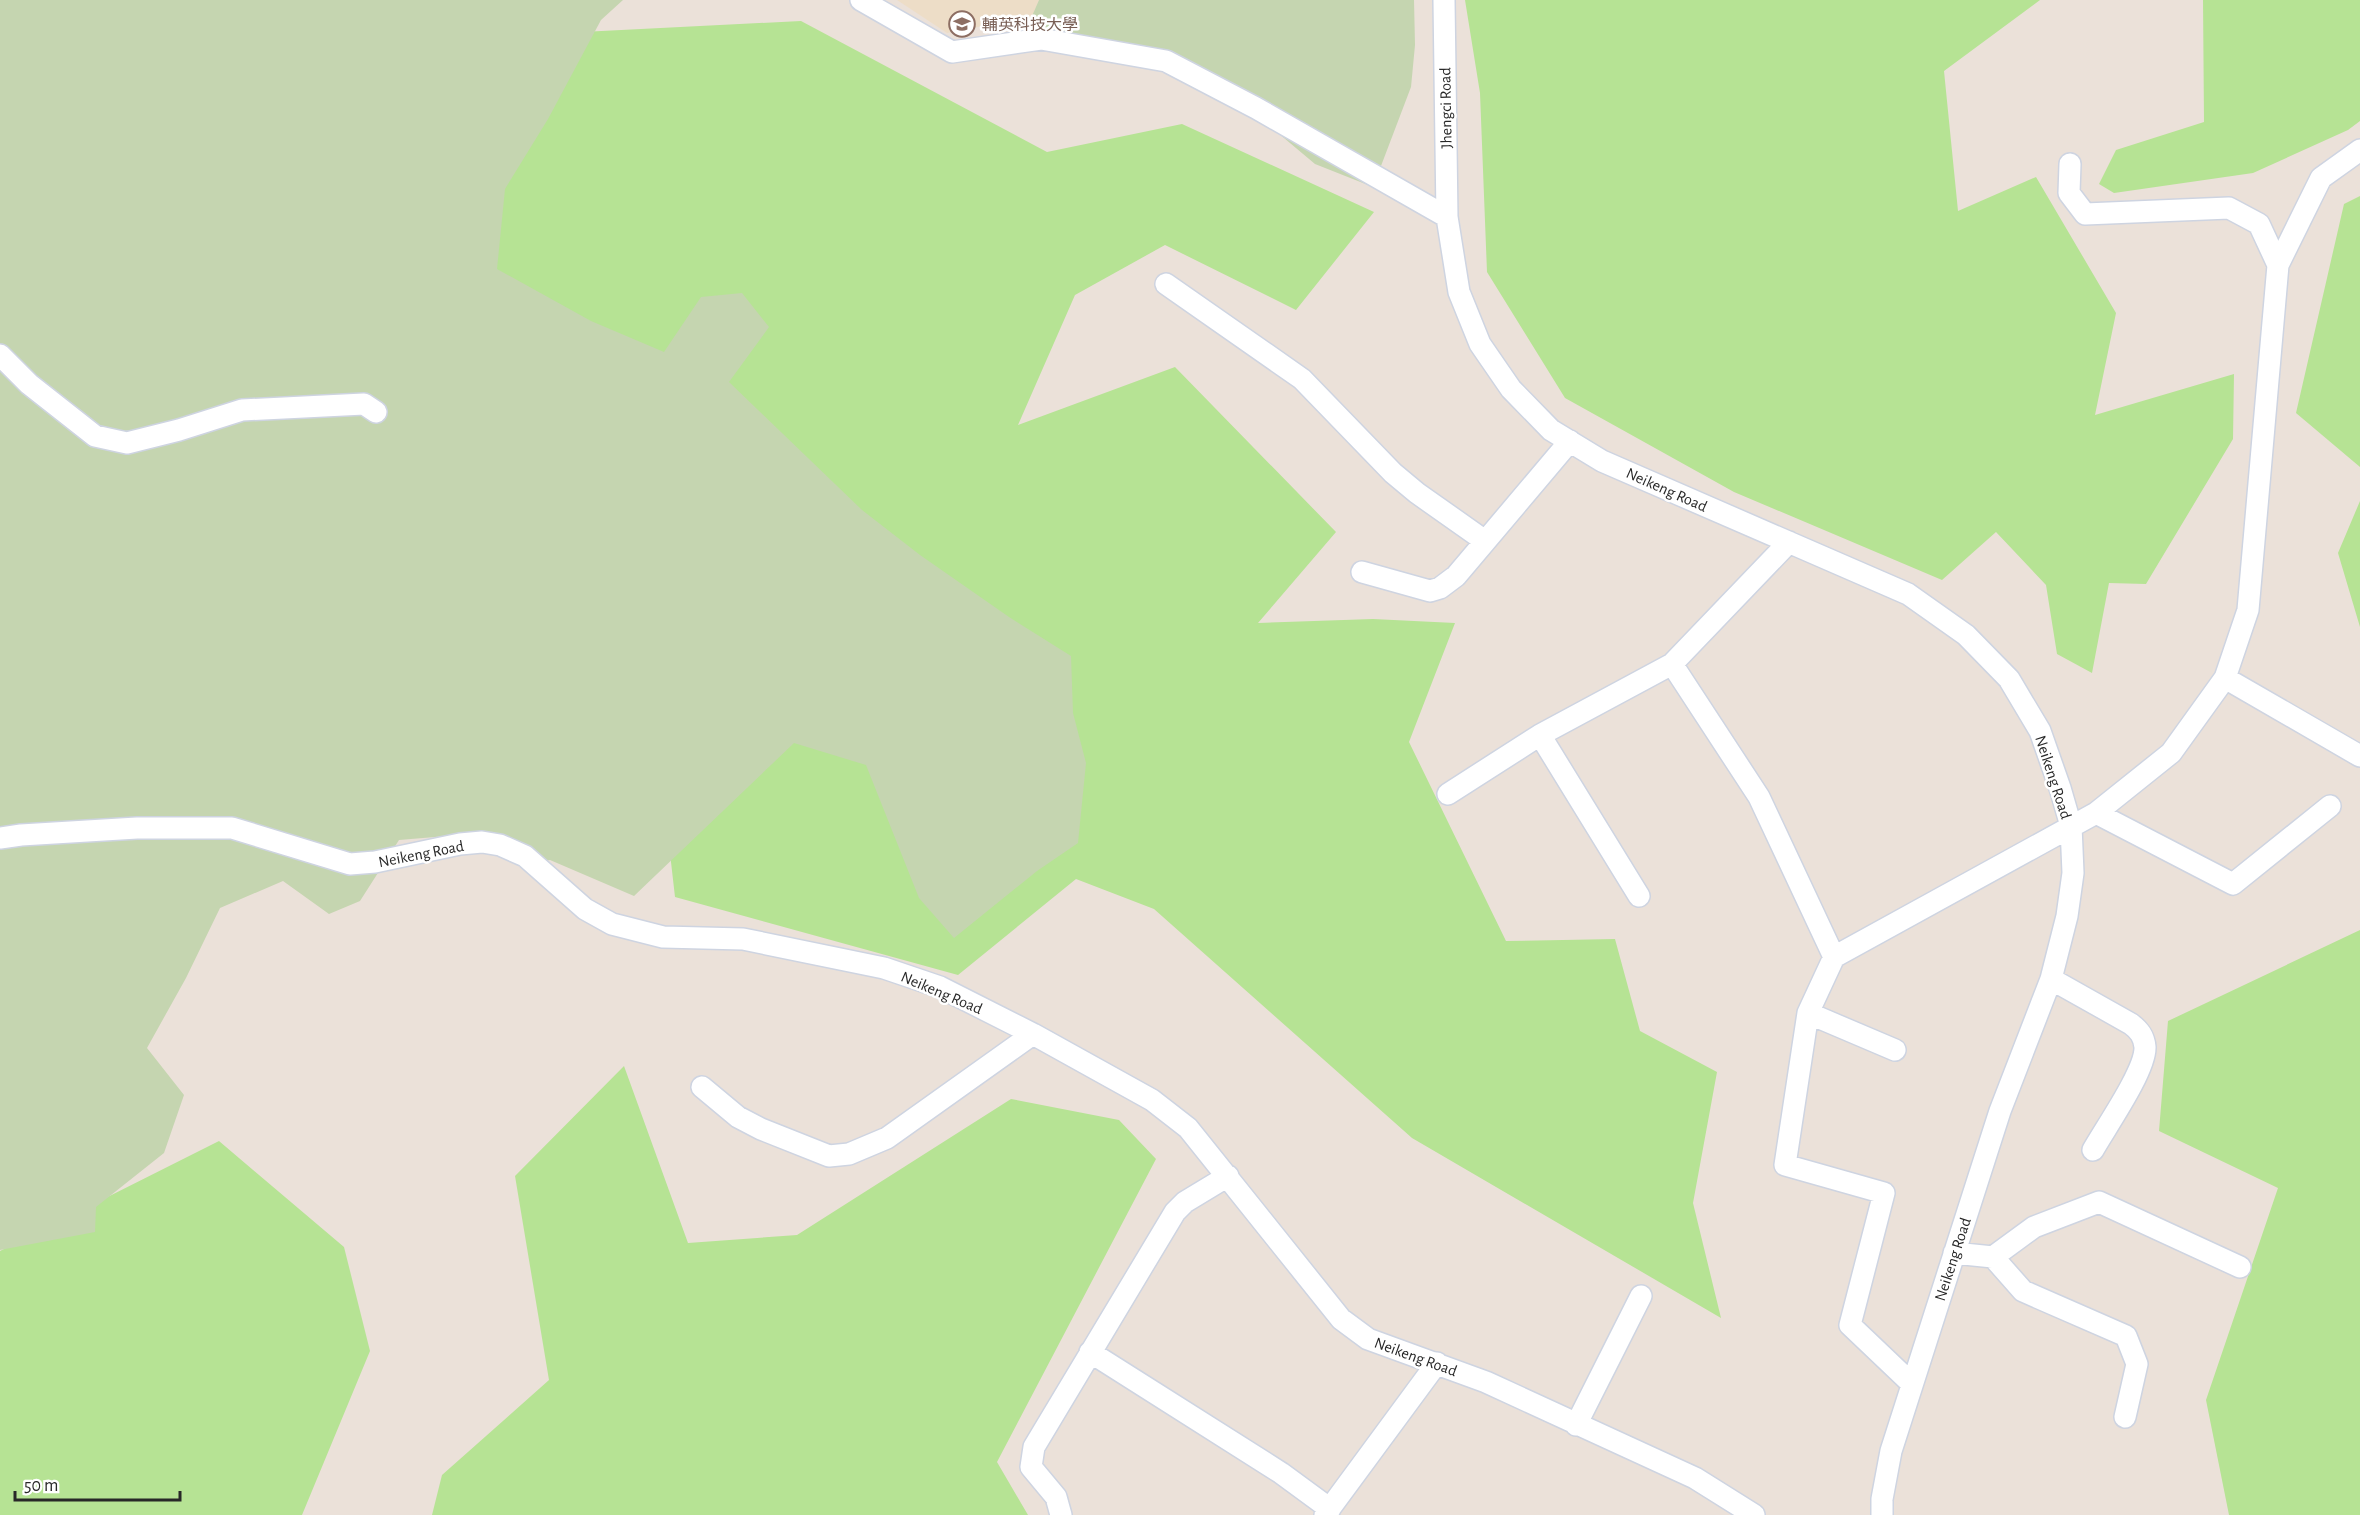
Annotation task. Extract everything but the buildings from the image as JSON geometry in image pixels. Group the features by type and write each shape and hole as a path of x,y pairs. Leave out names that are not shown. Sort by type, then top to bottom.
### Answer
{"street":[{"path":"861,0 952,52 1041,39 1166,61 1256,108 1446,217"},
{"name":"Jhengci Road","path":"1444,0 1446,217"},
{"path":"1912,1384 1850,1325 1884,1193 1785,1165 1808,1013 1834,957 2096,813 2171,753 2226,678 2248,610 2278,265 2321,178 2360,150"},
{"path":"2070,164 2069,193 2085,214 2229,208 2259,224 2278,265"},
{"name":"Neikeng Road","path":"1446,217 1459,292 1480,344 1511,389 1551,430 1602,461 1908,594 1966,635 2009,679 2040,731 2060,788 2071,826 2073,873 2067,916 2051,979 2000,1111 1891,1451 1882,1499 1882,1515"},
{"path":"1166,284 1290,369 1393,473 1417,494 1485,541"},
{"path":"0,355 29,384 95,436 127,443 179,430 242,410 364,404 376,412"},
{"path":"1362,572 1430,591 1440,588 1456,576 1570,441"},
{"path":"1448,794 1540,735 1672,664 1789,542"},
{"path":"1672,664 1759,797 1834,957"},
{"path":"2226,678 2360,756"},
{"path":"1540,735 1639,896"},
{"path":"2096,813 2233,884 2330,806"},
{"name":"Neikeng Road","path":"0,838 137,828 232,828 350,864 375,862 460,844 482,842 500,845 525,856 585,909 612,924 663,937 742,939 884,968 940,987 1033,1034 1152,1100 1188,1128 1341,1319 1368,1339 1486,1382 1695,1478 1754,1515"},
{"path":"2051,979 2131,1024 2139,1030 2144,1039 2145,1050 2142,1065 2093,1150"},
{"path":"1808,1013 1895,1050"},
{"path":"702,1087 738,1117 761,1129 829,1156 849,1154 888,1138 1033,1034"},
{"path":"1061,1515 1056,1497 1031,1467 1034,1447 1175,1212 1185,1202 1228,1176"},
{"path":"1954,1253 1993,1257 2034,1227 2099,1202 2240,1267"},
{"path":"1993,1257 2023,1291 2126,1336 2137,1364 2125,1417"},
{"path":"1576,1425 1641,1296"},
{"path":"1090,1352 1281,1473 1328,1512 1437,1363"}],"shaded area":[{"name":"輔英科技大學","path":"897,0 1039,0 1033,16 947,33"}],"green space":[{"path":"0,0 623,0 601,20 548,119 505,189 497,269 591,321 664,352 701,297 742,293 769,327 729,382 862,510 920,555 1009,617 1071,656 1073,713 1086,763 1078,843 1037,871 954,938 919,898 866,765 794,743 634,896 550,860 521,865 447,836 399,840 360,901 329,914 283,881 220,908 186,978 147,1048 184,1095 164,1153 96,1207 95,1232 0,1250"},
{"path":"1039,0 1414,0 1415,45 1411,87 1373,187 1315,164 1252,111 1157,57 1082,38 1026,30"},
{"path":"1465,0 2040,0 1944,71 1958,211 2036,177 2116,313 2095,415 2234,374 2233,439 2146,584 2109,583 2092,673 2057,654 2046,585 1996,532 1942,580 1734,492 1565,398 1487,272 1480,93"},
{"path":"2203,0 2360,0 2360,121 2348,130 2253,173 2114,193 2099,184 2116,150 2204,122"},
{"path":"801,21 1047,152 1182,124 1374,212 1296,310 1165,245 1075,295 1018,425 1175,367 1336,532 1258,623 1373,619 1455,623 1409,742 1506,941 1615,939 1640,1031 1717,1072 1693,1203 1721,1318 1412,1138 1154,909 1076,879 958,975 675,897 663,792 791,696 1028,852 216,278 465,38"},
{"path":"2360,196 2360,467 2296,413 2344,204"},
{"path":"2360,501 2360,627 2338,553"},
{"path":"2360,930 2360,1515 2229,1515 2206,1400 2278,1188 2159,1131 2168,1021"},
{"path":"624,1066 688,1243 797,1235 1011,1099 1119,1120 1156,1159 997,1462 1028,1515 432,1515 442,1475 549,1380 515,1176"},
{"path":"219,1141 344,1247 370,1351 302,1515 0,1515 0,1251"}],"place":[{"name":"輔英科技大學","path":"962,24"}]}
